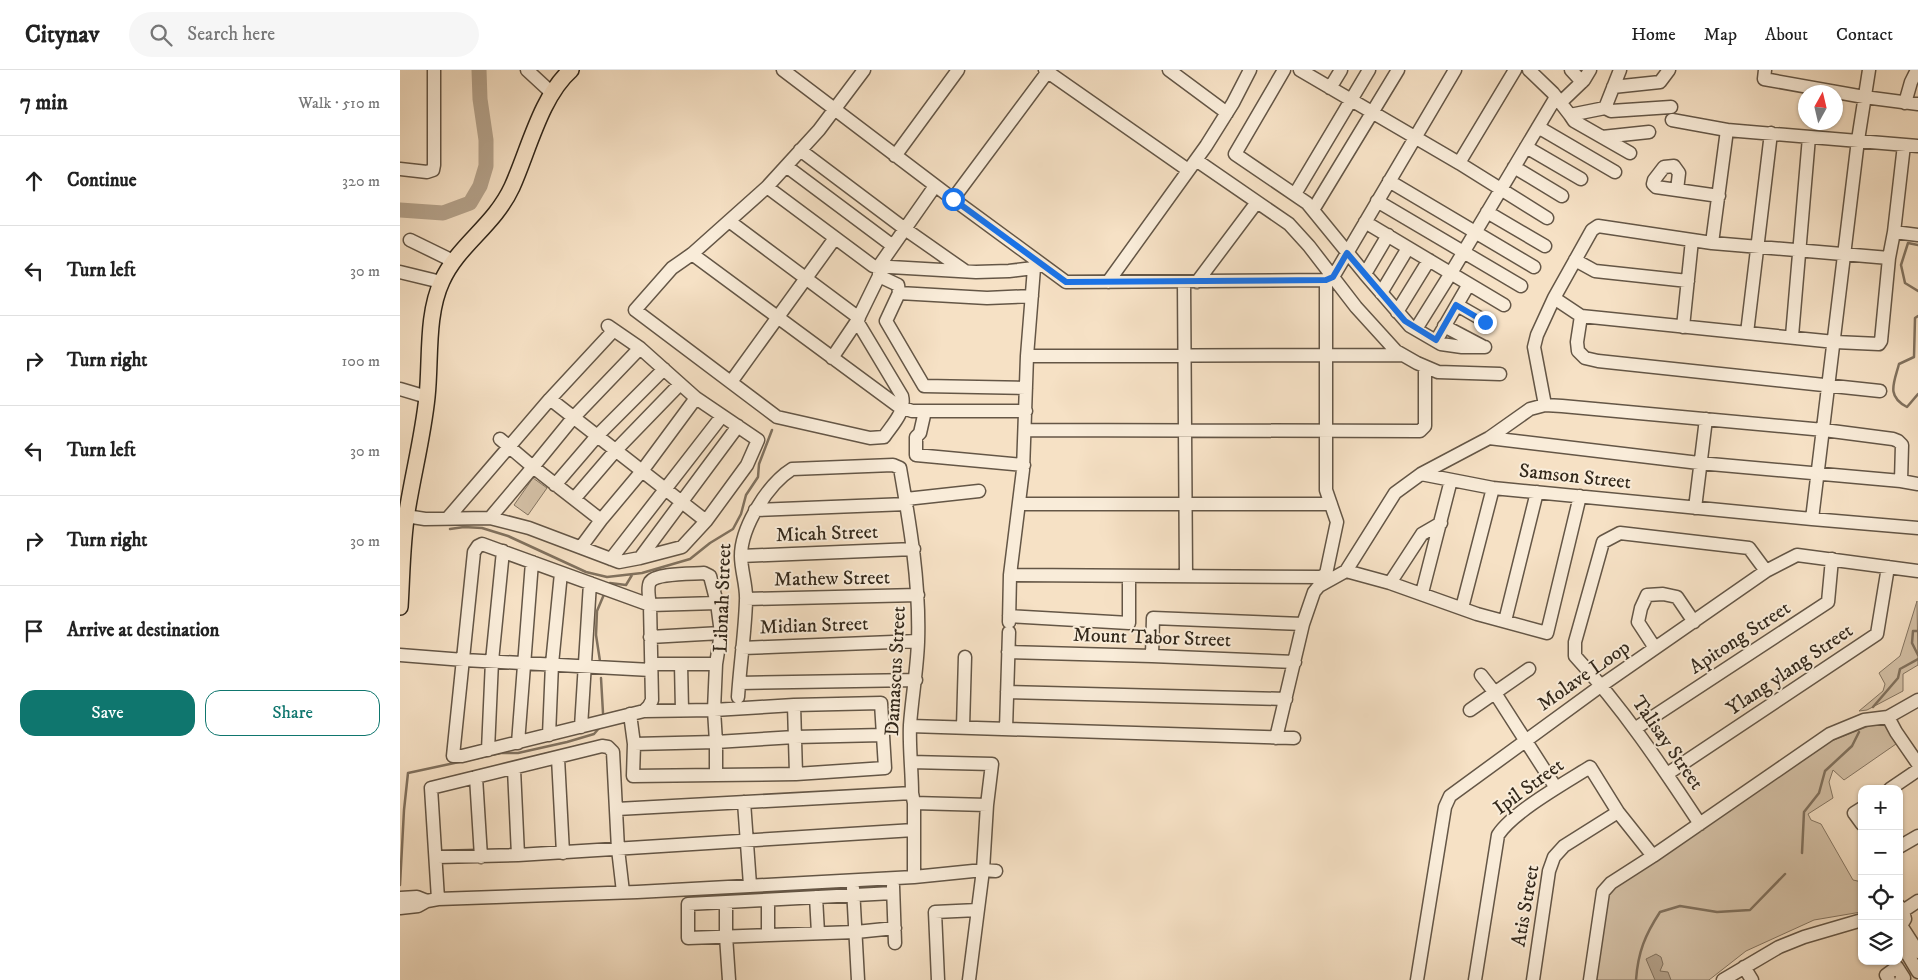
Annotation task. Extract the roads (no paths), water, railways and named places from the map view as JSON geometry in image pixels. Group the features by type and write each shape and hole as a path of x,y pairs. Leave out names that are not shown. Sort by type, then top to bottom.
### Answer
{"main road":[{"path":"400,607 404,516 427,397 433,313 441,282 453,261 499,211 511,189 532,134 553,94 571,70"}],"street":[{"path":"400,169 427,172 432,170 434,70"},
{"path":"527,70 553,94"},
{"path":"783,70 1038,266 1066,282 1330,279"},
{"path":"729,221 858,320 902,396 904,403 898,417 884,437 870,438 777,417 635,310 672,268 692,254 729,221 767,188 835,109 864,70"},
{"path":"896,156 958,70"},
{"path":"1169,70 1227,113"},
{"path":"1108,282 1227,113 1250,70"},
{"path":"1284,70 1235,154 1307,202 1396,312 1410,326 1441,344 1462,347 1485,347 1444,326"},
{"path":"1330,88 1341,70"},
{"path":"1295,194 1369,70"},
{"path":"1313,210 1398,70"},
{"path":"1010,575 1321,577 1326,574 1337,532 1337,522 1326,490 1326,356 1330,279 1455,70"},
{"path":"1458,163 1515,70"},
{"path":"1529,70 1558,100 1574,121 1630,153"},
{"path":"1571,70 1582,82"},
{"path":"1416,329 1451,274 1538,126 1558,100 1582,82 1590,70"},
{"path":"1605,108 1620,70"},
{"path":"1613,86 1660,82 1669,70"},
{"path":"1765,70 1764,79 1912,104 1911,82 1918,70"},
{"path":"1812,519 1835,342 1858,140 1869,70"},
{"path":"953,199 1047,71 1192,165 1256,202 1289,224 1309,246 1330,279 1396,351 1438,372 1500,374"},
{"path":"1308,72 1330,88 1547,218"},
{"path":"1570,115 1605,108 1611,111 1672,114 1727,130 1918,146"},
{"path":"1538,126 1615,172"},
{"path":"1712,243 1727,130"},
{"path":"1602,137 1649,132"},
{"path":"1747,333 1771,133"},
{"path":"1792,336 1809,137"},
{"path":"1554,298 1581,316 1792,336 1835,342 1879,344 1881,341 1889,258 1894,232 1904,144"},
{"path":"1526,147 1581,179"},
{"path":"800,150 905,229 965,271"},
{"path":"786,166 894,246"},
{"path":"1514,167 1562,196"},
{"path":"1389,181 1534,267"},
{"path":"832,358 858,320 879,271 935,186"},
{"path":"767,188 898,285 899,292 886,321 924,386 1026,388"},
{"path":"1678,190 1719,196"},
{"path":"1377,201 1521,286"},
{"path":"1198,282 1256,202"},
{"path":"1487,212 1545,246"},
{"path":"1365,222 1504,305"},
{"path":"1544,405 1534,347 1537,335 1554,298 1575,260 1592,230 1598,226 1712,243 1889,258"},
{"path":"1894,232 1918,235"},
{"path":"1365,274 1388,236"},
{"path":"731,382 836,238"},
{"path":"410,240 453,261"},
{"path":"1683,327 1692,240"},
{"path":"1381,293 1408,248"},
{"path":"692,254 902,408 925,411 1026,410"},
{"path":"1396,312 1429,260"},
{"path":"1575,260 1595,271 1688,281"},
{"path":"879,271 1009,271 1038,266"},
{"path":"1006,729 1010,575 1024,465 1027,356 1032,296 1038,266"},
{"path":"400,272 441,282"},
{"path":"1184,282 1186,576"},
{"path":"1436,340 1469,284"},
{"path":"899,292 987,298 1032,296"},
{"path":"1456,305 1485,322"},
{"path":"1581,316 1577,342 1578,351 1585,358 1880,391"},
{"path":"404,516 425,519 447,519 490,518 529,528 619,562 640,558 682,548 706,521 747,465 758,440 696,398 640,348 611,328 550,399 504,443 447,519"},
{"path":"490,518 573,418 640,348"},
{"path":"1027,356 1403,355"},
{"path":"1025,430 1420,431 1425,426 1425,367"},
{"path":"555,485 597,436 664,369"},
{"path":"574,499 616,450 680,384"},
{"path":"400,390 427,397"},
{"path":"581,547 642,471 696,398"},
{"path":"550,399 706,521"},
{"path":"1276,738 1303,624 1314,592 1318,586 1346,572 1394,492 1421,474 1489,438 1530,409 1544,405 1706,419 1824,430 1898,441 1902,446 1901,481"},
{"path":"925,411 920,433 916,437 916,455 1024,465"},
{"path":"611,559 722,416"},
{"path":"1695,508 1699,463 1706,419"},
{"path":"640,558 738,426"},
{"path":"1489,438 1699,463 1918,484"},
{"path":"504,443 601,520"},
{"name":"Damascus Street","path":"897,467 906,501 914,549 918,596 916,680 910,726 914,877"},
{"name":"Libnah Street","path":"738,697 746,600 741,556 743,537 755,510 783,474 792,468 897,467"},
{"name":"Samson Street","path":"1421,474 1493,488 1918,528"},
{"path":"1422,593 1451,480"},
{"path":"1462,608 1493,488"},
{"path":"755,510 906,501 979,491"},
{"path":"1506,621 1537,492"},
{"path":"1346,572 1390,583 1477,614 1547,633 1580,496"},
{"path":"1019,504 1331,504"},
{"path":"1390,583 1422,534 1441,523"},
{"name":"Talisay Street","path":"1700,824 1636,728 1602,685 1575,656 1575,642 1604,542 1620,533 1749,548 1766,572"},
{"path":"630,714 634,744 633,776 796,774 885,768 881,703 644,711 630,714 549,734 488,750 454,756 474,552 478,546 482,544 503,551 650,605 717,603"},
{"name":"Micah Street","path":"741,556 914,549"},
{"path":"488,750 492,661 503,551"},
{"name":"Molave Loop","path":"1417,980 1445,807 1450,796 1525,740 1655,648 1766,572 1796,555 1918,571"},
{"name":"Apitong Street","path":"1636,728 1828,602 1832,559"},
{"path":"518,742 532,562"},
{"name":"Ylang ylang Street","path":"1667,774 1877,634 1888,568"},
{"path":"549,734 552,664 561,573"},
{"path":"644,711 652,700 649,584 652,580 662,576 704,573 710,576 717,603 720,633 716,664 714,710 716,775"},
{"path":"1009,623 1129,623 1129,576"},
{"path":"581,726 590,583"},
{"path":"1655,648 1638,622 1641,608 1647,595 1663,594 1677,597 1694,622"},
{"name":"Mathew Street","path":"746,600 918,596"},
{"path":"1152,656 1153,618 1303,624"},
{"path":"650,637 720,633"},
{"name":"Midian Street","path":"742,648 918,641"},
{"name":"Mount Tabor Street","path":"1008,652 1295,662"},
{"path":"400,655 464,660 651,667 681,664 716,664"},
{"path":"963,727 965,657"},
{"path":"681,664 682,710"},
{"path":"1470,710 1529,669"},
{"path":"1481,674 1556,788"},
{"path":"739,683 916,680"},
{"path":"1007,692 1286,698"},
{"path":"1590,980 1603,892 1611,882 1653,856 1830,734 1864,720 1888,716 1918,700"},
{"path":"794,705 796,774"},
{"path":"1888,716 1896,732 1918,764"},
{"path":"910,726 1294,738"},
{"path":"634,744 884,735"},
{"path":"433,900 437,857 431,788 602,746 608,747 613,752 618,849 623,892"},
{"path":"558,758 563,853"},
{"path":"912,762 992,764 987,805 989,870 978,910 969,980"},
{"name":"Ipil Street","path":"1475,980 1498,835 1504,825 1556,788 1590,767 1618,812 1653,856"},
{"path":"514,769 518,856"},
{"path":"1896,785 1918,770"},
{"path":"476,778 481,857"},
{"path":"617,809 744,802 913,798 987,805"},
{"path":"744,802 750,886"},
{"name":"Atis Street","path":"1533,980 1549,871 1554,857 1564,846 1618,812"},
{"path":"437,857 518,856 914,830"},
{"path":"1903,845 1918,836"},
{"path":"400,898 417,897 433,900 750,886 914,877 989,870"},
{"path":"893,878 895,943"},
{"path":"853,880 858,980"},
{"path":"893,893 688,904 688,938 856,932 894,928"},
{"path":"816,897 818,933"},
{"path":"400,908 418,906 433,900"},
{"path":"768,900 768,935"},
{"path":"1903,908 1918,901"},
{"path":"726,903 729,980"},
{"path":"938,980 935,912 978,910"},
{"path":"1723,980 1804,936 1858,921"},
{"path":"1903,932 1918,952"},
{"path":"1903,947 1918,972"},
{"path":"1744,967 1752,980"},
{"path":"1889,980 1886,975 1897,967 1904,978 1901,980"}],"waterway":[{"path":"400,210 443,213 470,203 480,186 486,166 486,140 480,99 479,70"},
{"path":"1918,245 1908,243 1901,265 1905,283 1918,291"},
{"path":"1918,316 1915,318 1914,357 1899,364 1893,388 1896,398 1907,407 1918,394"},
{"path":"450,529 464,527 482,528 508,536 586,572 607,577 642,573 690,559 710,543 733,529 741,514 746,495 758,477 759,464 772,430"},
{"path":"610,583 626,585 632,575"},
{"path":"600,661 596,635 597,611 605,592"},
{"path":"1918,631 1913,631 1912,643 1918,655"},
{"path":"1873,707 1898,678 1900,669 1918,659"},
{"path":"601,678 603,713"},
{"path":"400,885 408,773 501,753 518,753 567,742 594,734 600,727"},
{"path":"1802,853 1804,812 1819,793 1825,771 1852,746 1859,732"},
{"path":"1636,980 1638,961 1643,944 1660,912 1680,906 1717,912 1750,910 1785,874"}]}
